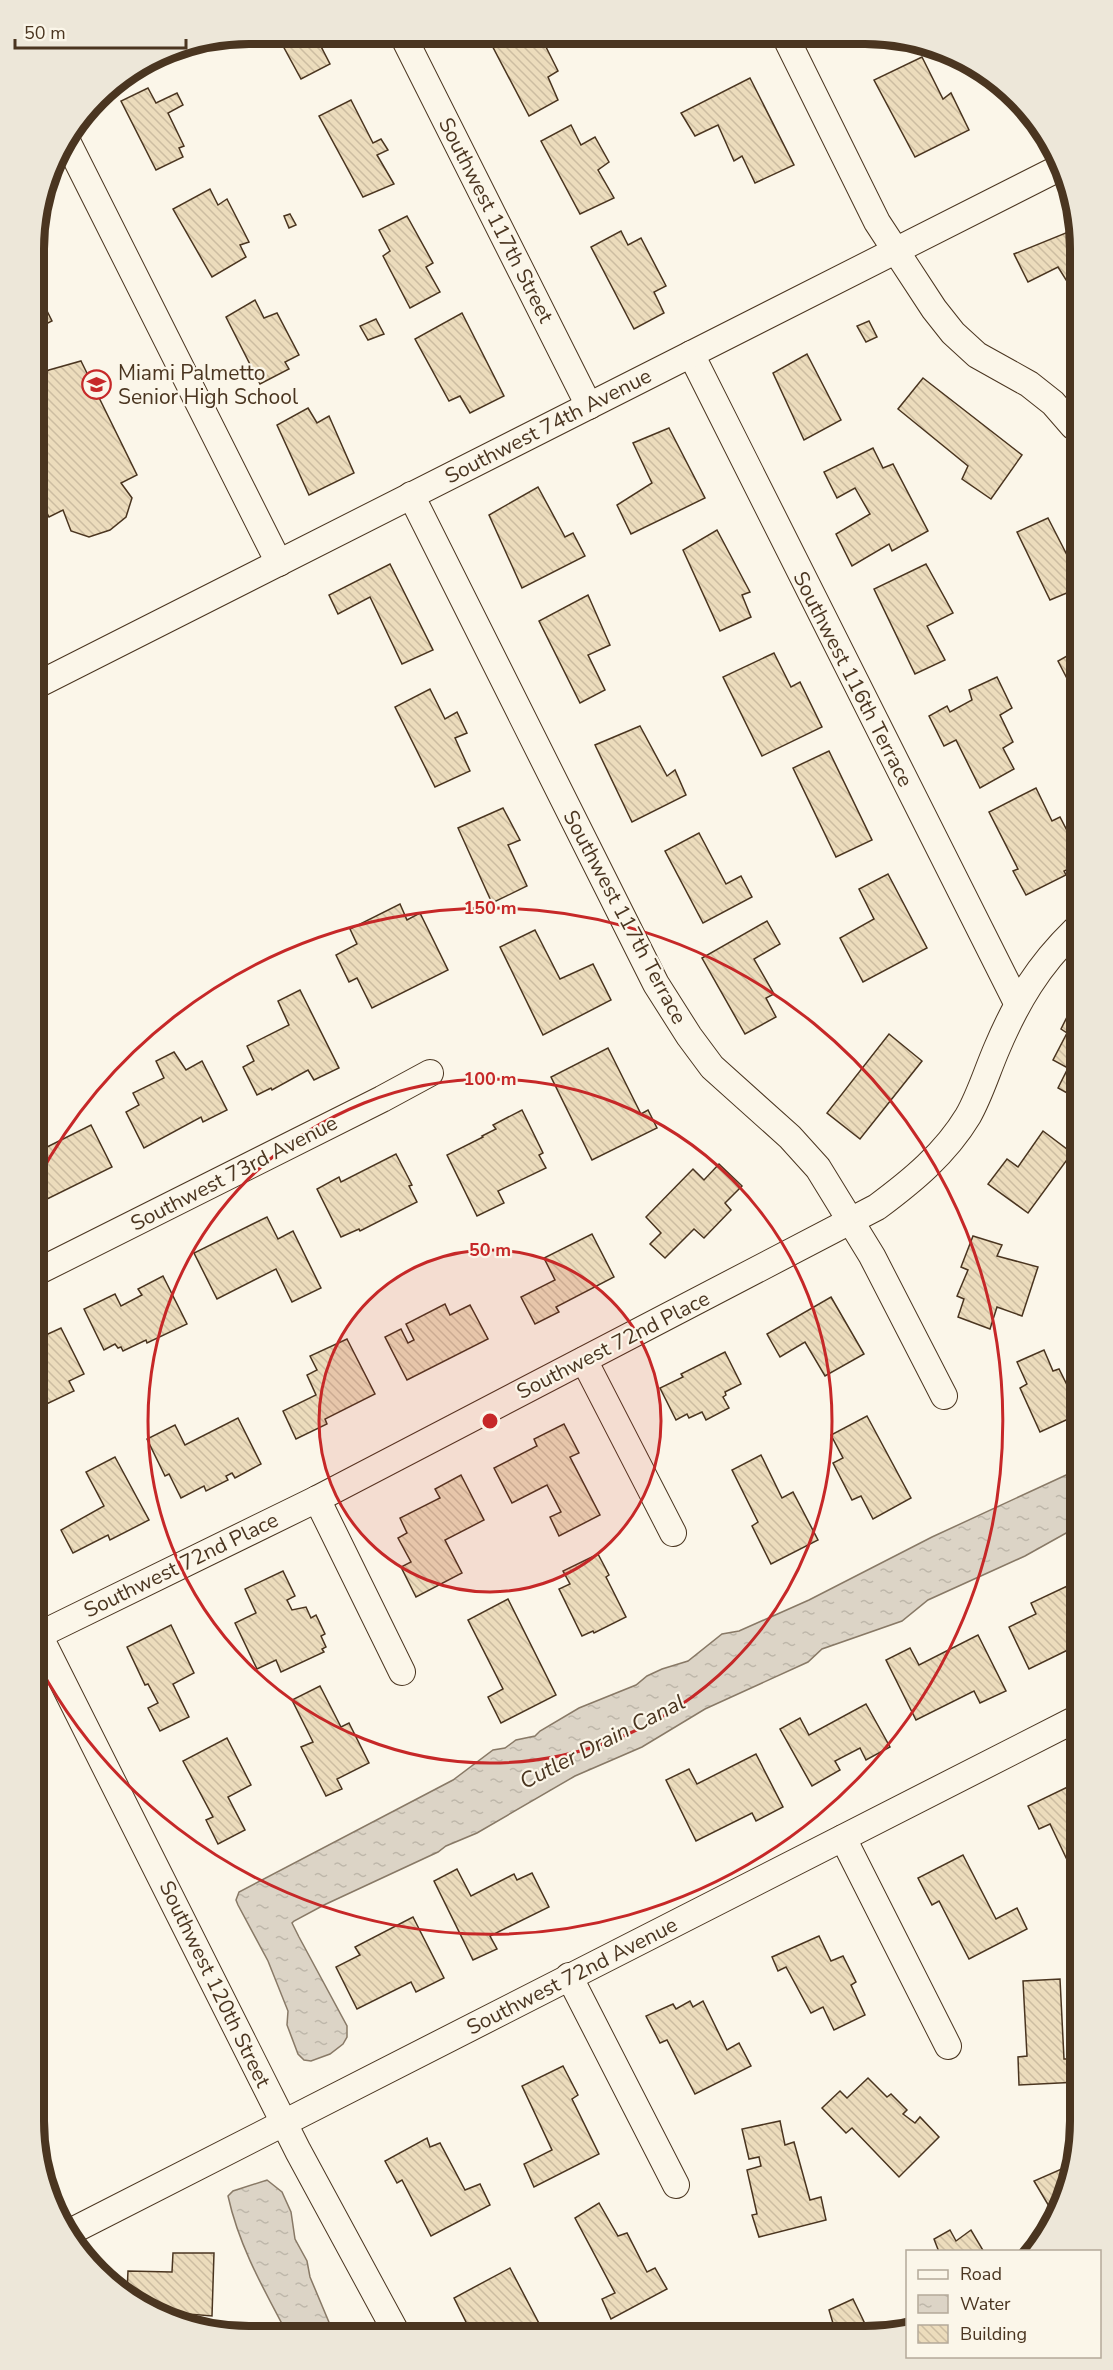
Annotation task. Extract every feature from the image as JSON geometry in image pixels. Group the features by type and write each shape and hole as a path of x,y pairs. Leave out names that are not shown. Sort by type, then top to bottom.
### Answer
{"street":[{"name":"Southwest 117th Street","path":"407,44 589,406"},
{"path":"789,44 878,222 934,309 953,333 977,355 1029,384 1053,403 1070,422"},
{"path":"70,147 279,562"},
{"name":"Southwest 74th Avenue","path":"44,681 1054,171"},
{"name":"Southwest 116th Terrace","path":"691,354 1017,1003"},
{"name":"Southwest 117th Terrace","path":"411,495 672,1011 712,1067 790,1137 818,1168 852,1221 944,1396"},
{"name":"Southwest 72nd Place","path":"44,1632 317,1499 877,1207 913,1180 951,1140 969,1115 1017,1003 1043,964 1070,936"},
{"name":"Southwest 73rd Avenue","path":"44,1268 382,1099 430,1072"},
{"path":"584,1360 673,1533"},
{"path":"317,1499 402,1672"},
{"name":"Southwest 120th Street","path":"44,1644 284,2123 393,2326"},
{"name":"Southwest 72nd Avenue","path":"75,2230 1069,1722"},
{"path":"843,1838 948,2046"},
{"path":"569,1976 676,2185"}],"water":[{"name":"Cutler Drain Canal","path":"1069,1474 1069,1531 1025,1556 928,1600 902,1621 822,1649 808,1662 705,1709 642,1747 575,1776 477,1833 294,1921 292,1923 299,1937 347,2026 347,2037 343,2044 330,2054 311,2061 304,2060 298,2054 287,2025 288,2011 268,1961 236,1900 239,1892 453,1780 493,1750 505,1748 516,1740 535,1736 579,1708 636,1685 647,1676 662,1669 688,1661 722,1634 739,1631 809,1600 932,1537"},
{"path":"267,2180 282,2192 291,2212 295,2239 307,2261 310,2277 331,2326 283,2326 238,2232 228,2196 233,2191"}],"building":[{"path":"282,44 320,44 330,64 301,79"},
{"path":"491,44 554,44 546,47 558,71 548,77 558,100 529,116"},
{"path":"922,57 943,99 951,93 969,130 915,157 874,80"},
{"path":"750,78 794,165 755,183 742,156 734,161 718,125 695,136 681,113"},
{"path":"148,88 156,103 177,93 183,105 168,113 184,146 179,148 183,157 156,170 121,101"},
{"path":"351,100 373,143 381,139 388,150 377,155 394,184 363,197 319,116"},
{"path":"571,125 581,145 595,137 609,162 598,170 614,198 580,214 541,141"},
{"path":"210,189 218,205 227,199 249,242 240,245 246,257 212,277 173,209"},
{"path":"290,214 296,225 289,228 284,216"},
{"path":"407,216 433,263 426,267 440,292 410,308 383,256 390,251 379,230"},
{"path":"621,231 628,245 641,238 666,286 654,292 664,313 634,329 591,247"},
{"path":"1069,232 1070,286 1058,267 1028,282 1014,254"},
{"path":"255,300 264,318 277,313 299,355 285,362 289,369 260,384 226,317"},
{"path":"44,305 52,321 44,325"},
{"path":"462,313 504,396 470,413 460,396 449,401 415,339"},
{"path":"376,319 384,334 368,340 360,326"},
{"path":"869,321 877,337 866,342 857,326"},
{"path":"807,354 841,420 804,440 773,373"},
{"path":"81,361 137,475 121,483 132,498 126,517 110,530 89,537 71,531 63,510 49,517 44,507 44,372"},
{"path":"923,378 1022,455 991,499 962,479 968,466 898,409"},
{"path":"308,408 317,423 329,416 354,473 309,495 277,425"},
{"path":"669,428 705,498 631,534 617,505 652,483 633,443"},
{"path":"873,448 883,468 893,464 928,531 892,551 889,544 852,566 836,534 870,514 855,488 837,498 824,472"},
{"path":"538,487 565,537 573,533 585,556 522,588 489,515"},
{"path":"1048,518 1067,555 1070,553 1070,592 1050,600 1017,532"},
{"path":"717,530 750,592 742,595 751,617 720,631 683,550"},
{"path":"390,564 433,650 402,664 370,597 338,614 329,595"},
{"path":"926,564 953,613 927,626 945,660 915,674 874,589"},
{"path":"588,595 610,645 588,655 605,690 580,703 539,621"},
{"path":"774,653 791,687 800,682 822,727 762,756 723,677"},
{"path":"1070,654 1070,684 1058,661"},
{"path":"997,677 1012,708 1000,715 1013,742 1003,748 1014,769 980,788 956,740 944,746 929,716 947,706 950,712 972,700 969,690"},
{"path":"430,689 445,719 457,712 467,733 455,738 470,771 435,787 395,707"},
{"path":"640,726 667,776 675,770 686,795 632,822 595,745"},
{"path":"829,751 872,840 836,857 793,768"},
{"path":"1036,788 1052,821 1060,817 1070,836 1070,868 1064,871 1066,875 1026,895 1013,871 1018,869 989,812"},
{"path":"503,808 520,840 508,845 527,886 492,903 458,828"},
{"path":"699,833 726,884 741,876 752,897 703,923 665,851"},
{"path":"888,874 927,948 863,982 840,938 874,919 859,889"},
{"path":"400,904 407,920 420,913 448,970 372,1008 357,978 349,982 336,955 357,944 350,929"},
{"path":"767,921 780,944 754,959 774,994 766,998 776,1017 745,1034 702,958"},
{"path":"535,930 560,979 593,964 611,1000 543,1035 500,947"},
{"path":"300,990 339,1068 314,1080 308,1070 272,1090 271,1088 257,1095 243,1067 254,1061 247,1046 289,1025 278,1001"},
{"path":"1070,1012 1070,1094 1058,1088 1068,1068 1053,1060 1067,1033 1061,1029"},
{"path":"889,1034 922,1061 860,1139 827,1113"},
{"path":"608,1048 641,1114 648,1110 657,1128 592,1160 551,1077"},
{"path":"174,1052 186,1070 202,1061 227,1110 203,1122 201,1117 144,1148 126,1112 139,1105 133,1093 164,1078 156,1061"},
{"path":"522,1110 543,1153 539,1155 546,1168 498,1191 504,1203 477,1216 447,1155 483,1137 496,1129 493,1125"},
{"path":"91,1125 112,1167 44,1201 44,1148"},
{"path":"1043,1131 1070,1151 1070,1156 1028,1213 988,1184 1007,1159 1018,1167"},
{"path":"396,1154 412,1185 409,1186 417,1202 360,1231 359,1229 341,1237 317,1189 339,1177 341,1182"},
{"path":"719,1164 742,1186 725,1203 731,1210 704,1238 694,1229 665,1258 650,1244 661,1233 646,1217 693,1169 704,1180"},
{"path":"267,1217 278,1239 293,1231 321,1288 292,1302 276,1269 217,1299 194,1253"},
{"path":"592,1234 614,1277 556,1307 559,1312 535,1324 521,1297 555,1280 544,1258"},
{"path":"973,1236 1002,1245 997,1256 1038,1267 1022,1316 997,1307 990,1329 958,1317 964,1299 957,1296 968,1270 961,1267"},
{"path":"163,1276 187,1324 147,1343 146,1340 123,1351 115,1344 104,1350 84,1309 115,1294 121,1306 142,1295 138,1289"},
{"path":"831,1297 864,1354 825,1376 805,1342 780,1357 767,1334"},
{"path":"445,1304 450,1315 470,1305 488,1339 407,1380 385,1337 401,1329 408,1343 414,1340 406,1324"},
{"path":"61,1328 84,1374 69,1381 74,1391 44,1405 44,1336"},
{"path":"347,1339 375,1394 325,1419 327,1424 296,1439 283,1411 316,1395 307,1375 317,1370 310,1356"},
{"path":"1044,1350 1053,1371 1059,1369 1069,1390 1069,1419 1040,1432 1020,1388 1027,1384 1017,1362"},
{"path":"725,1352 741,1384 725,1392 726,1395 723,1397 729,1408 706,1420 702,1412 689,1418 687,1414 676,1420 660,1388 683,1377 681,1374"},
{"path":"867,1416 911,1498 873,1519 861,1496 852,1500 833,1463 843,1458 831,1435"},
{"path":"238,1418 261,1464 235,1478 232,1473 226,1476 228,1480 206,1491 204,1486 181,1498 169,1474 165,1476 147,1439 175,1425 185,1445"},
{"path":"564,1424 579,1453 570,1457 600,1515 559,1536 550,1517 561,1512 547,1485 512,1503 494,1468 537,1446 534,1439"},
{"path":"761,1455 782,1498 793,1492 818,1540 771,1564 752,1526 758,1522 732,1470"},
{"path":"115,1457 149,1520 110,1540 108,1535 73,1553 61,1530 104,1506 86,1472"},
{"path":"461,1475 484,1520 445,1540 462,1573 416,1597 401,1567 411,1562 398,1538 407,1533 400,1518 440,1498 435,1489"},
{"path":"598,1554 609,1575 606,1577 626,1617 594,1633 593,1631 582,1636 559,1589 570,1584 563,1571"},
{"path":"283,1571 295,1596 287,1600 292,1610 306,1607 311,1618 316,1615 325,1634 321,1636 326,1647 322,1649 324,1652 281,1672 276,1660 257,1669 235,1623 256,1613 245,1589"},
{"path":"1069,1585 1069,1649 1029,1669 1009,1627 1036,1614 1031,1603"},
{"path":"508,1599 556,1695 501,1723 488,1697 503,1689 468,1620"},
{"path":"171,1625 194,1673 173,1684 189,1717 160,1731 148,1708 158,1703 148,1684 145,1685 127,1647"},
{"path":"978,1635 1006,1691 980,1703 974,1691 916,1720 886,1660 910,1648 919,1665"},
{"path":"320,1686 341,1727 349,1723 369,1763 337,1779 342,1789 326,1796 301,1747 313,1742 292,1700"},
{"path":"866,1704 890,1747 866,1760 860,1748 835,1761 840,1770 812,1786 780,1729 800,1718 809,1735"},
{"path":"227,1738 251,1785 228,1797 245,1830 218,1844 206,1820 213,1817 183,1761"},
{"path":"756,1754 783,1807 756,1821 752,1813 696,1841 666,1780 689,1769 697,1784"},
{"path":"1069,1786 1069,1864 1050,1824 1039,1829 1028,1806"},
{"path":"963,1855 996,1919 1017,1908 1027,1929 969,1959 939,1901 932,1905 918,1878"},
{"path":"457,1869 471,1896 514,1874 517,1880 532,1873 549,1907 490,1936 497,1949 473,1960 434,1881"},
{"path":"413,1917 444,1978 416,1992 411,1982 357,2009 336,1967 360,1955 355,1947"},
{"path":"819,1936 831,1961 843,1956 856,1982 851,1985 865,2015 834,2030 823,2007 811,2013 786,1967 778,1971 772,1957"},
{"path":"1060,1979 1064,2059 1069,2059 1069,2082 1019,2085 1018,2057 1027,2056 1023,1981"},
{"path":"690,2001 693,2007 703,2001 727,2050 739,2043 751,2066 695,2094 667,2040 660,2043 646,2016 673,2004 676,2009"},
{"path":"563,2066 578,2095 572,2099 599,2154 534,2187 524,2164 552,2150 522,2086"},
{"path":"868,2078 887,2097 891,2094 907,2110 903,2114 915,2123 920,2117 939,2137 899,2177 852,2128 846,2133 822,2108 840,2091 847,2098"},
{"path":"780,2121 785,2145 794,2142 810,2200 821,2197 826,2220 759,2237 752,2215 757,2214 747,2170 761,2166 759,2157 749,2159 742,2129"},
{"path":"427,2138 430,2147 440,2143 465,2190 480,2184 490,2205 431,2236 402,2180 397,2183 385,2161"},
{"path":"1064,2168 1050,2208 1034,2181"},
{"path":"599,2203 618,2236 627,2233 647,2272 655,2268 667,2289 611,2319 602,2299 615,2293 575,2218"},
{"path":"950,2230 956,2241 971,2230 983,2250 938,2250 934,2239"},
{"path":"173,2253 214,2253 212,2316 189,2314 190,2318 183,2316 146,2299 127,2286 128,2271 172,2272"},
{"path":"510,2268 540,2326 468,2326 454,2298"},
{"path":"853,2299 866,2326 834,2326 829,2310"}],"place":[{"name":"Miami Palmetto Senior High School","path":"97,385"}]}
